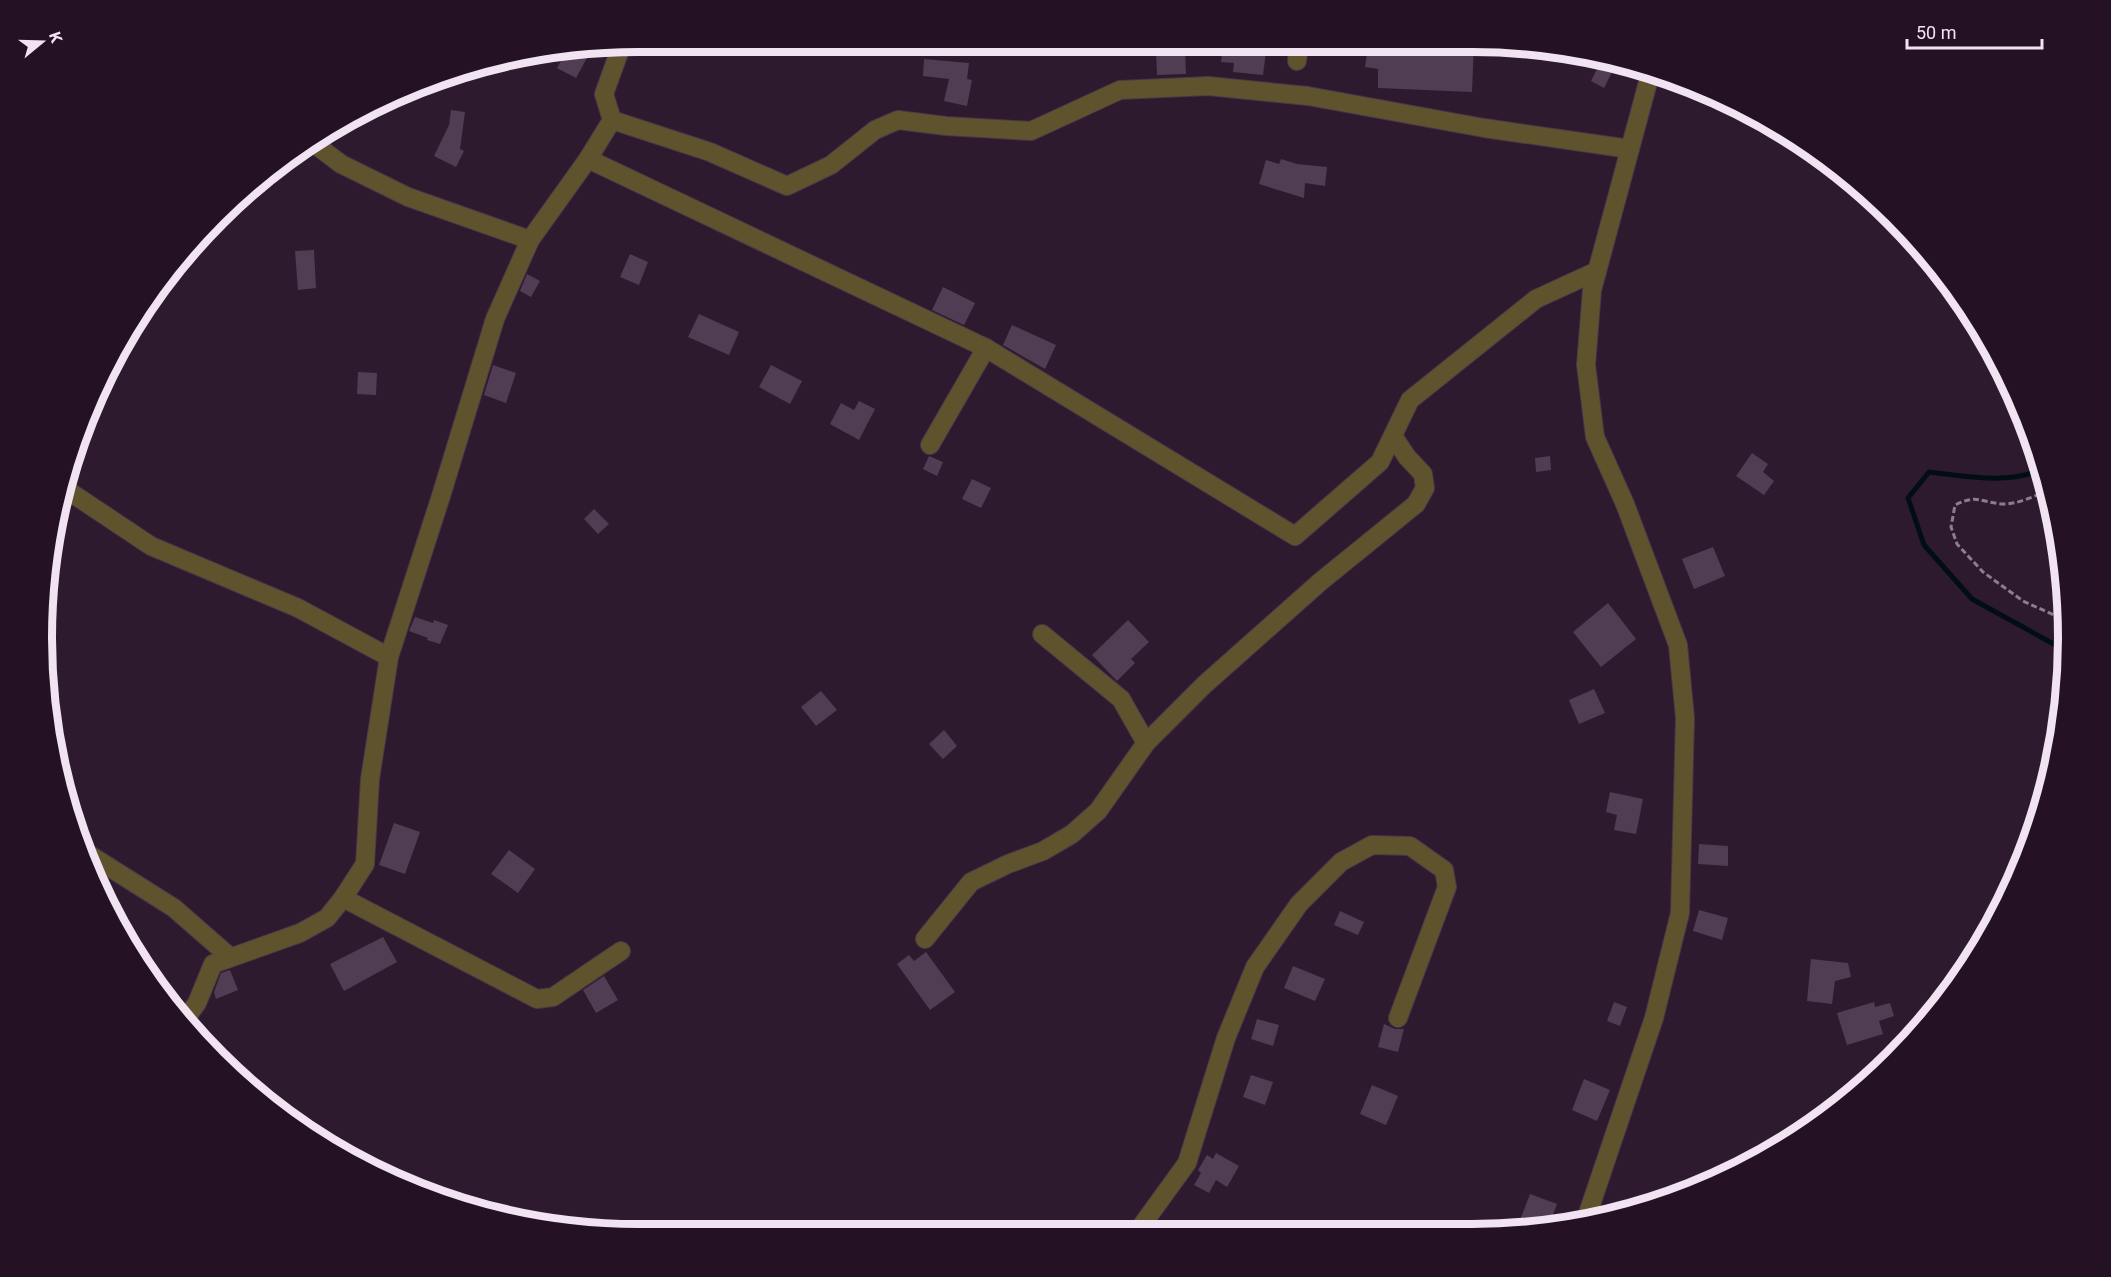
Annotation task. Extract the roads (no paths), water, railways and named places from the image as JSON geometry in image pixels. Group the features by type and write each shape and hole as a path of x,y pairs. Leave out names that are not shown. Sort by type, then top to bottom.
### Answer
{"street":[{"path":"189,1014 197,1003 213,964 300,933 327,918 365,864 370,779 389,657 495,319 530,240 588,159 612,120 604,94 619,53"},
{"path":"1588,1213 1654,1018 1680,913 1685,718 1678,645 1625,504 1595,437 1586,365 1592,290 1649,80"},
{"path":"612,120 710,152 787,186 831,165 874,130 898,120 946,126 1031,131 1120,90 1208,86 1308,96 1484,128 1630,149"},
{"path":"319,147 341,164 408,197 530,240"},
{"path":"588,159 986,348 1295,536 1380,462 1410,400 1536,299 1597,271"},
{"path":"930,445 986,348"},
{"path":"926,939 971,882 1008,864 1043,851 1072,834 1098,811 1146,743 1204,685 1320,582 1416,504 1425,488 1423,474 1407,457 1393,436"},
{"path":"71,493 151,546 298,608 389,657"},
{"path":"1041,634 1121,699 1146,743"},
{"path":"1143,1224 1187,1163 1226,1038 1255,967 1299,904 1341,862 1372,845 1410,846 1444,870 1447,887 1398,1018"},
{"path":"95,858 174,908 230,957"},
{"path":"343,898 537,999 553,997 621,951"}],"waterway":[{"path":"2034,472 2002,478 1929,472 1908,498 1924,545 1972,599 2058,646"}]}
